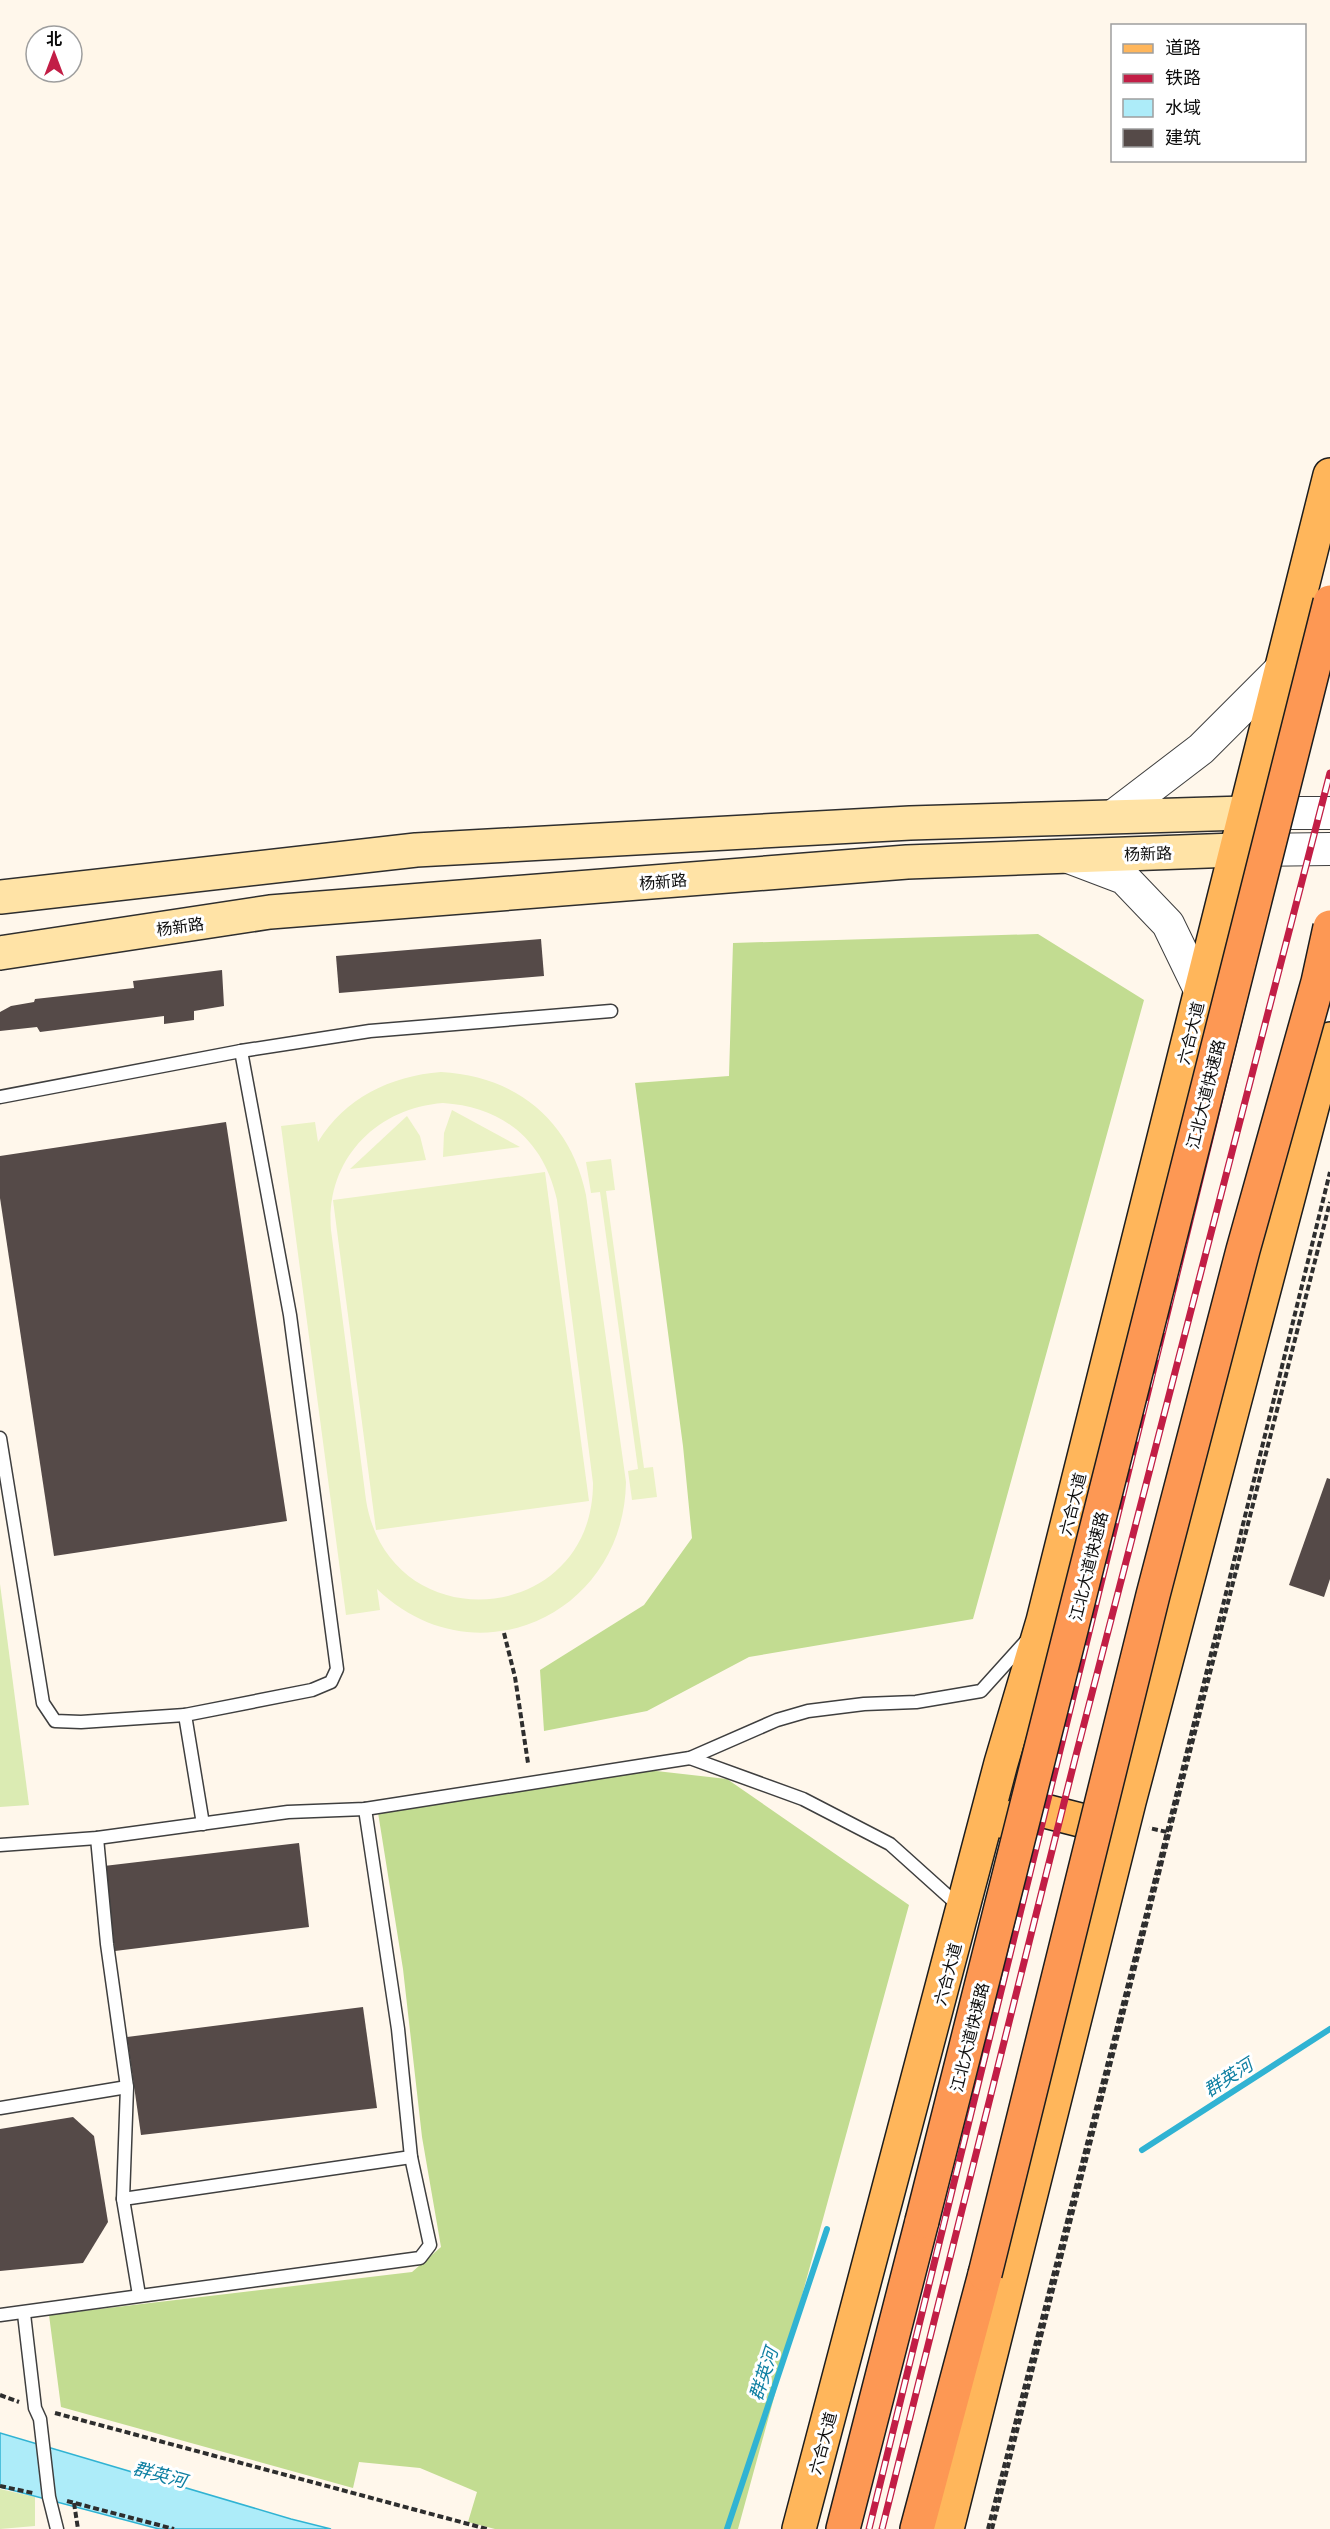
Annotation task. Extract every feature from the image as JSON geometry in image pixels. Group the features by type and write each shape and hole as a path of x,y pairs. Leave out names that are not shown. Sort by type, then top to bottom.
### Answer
{"highway":[{"name":"江北大道快速路","path":"843,2529 1035,1781 1269,838 1330,602"},
{"path":"917,2529 985,2274 1153,1595 1243,1250 1318,982 1330,927"}],"main road":[{"name":"六合大道","path":"799,2529 985,1826 1043,1621 1330,476"},
{"path":"0,897 416,850 910,823 1245,813"},
{"name":"杨新路","path":"0,952 270,912 907,862 1235,850"},
{"path":"947,2529 1115,1858 1330,1039"},
{"path":"985,1826 1037,1809 1088,1821 1115,1858"}],"street":[{"path":"1112,817 1201,749 1282,668"},
{"path":"1245,813 1330,813"},
{"name":"杨新路","path":"1235,850 1330,849"},
{"path":"1065,855 1124,878 1168,924 1200,990"}],"lane":[{"path":"0,1097 241,1051 370,1031 611,1011"},
{"path":"0,1438 43,1703 56,1720 81,1722 185,1715 312,1690 331,1682 337,1669 290,1315 241,1051"},
{"path":"0,1845 97,1838 288,1812 365,1809 690,1758 777,1720 808,1711 864,1704 916,1702 981,1691 1043,1621"},
{"path":"185,1715 203,1824"},
{"path":"690,1758 803,1799 890,1844 963,1910"},
{"path":"0,2315 24,2314 139,2295 420,2258 430,2245 411,2157 398,2029 365,1809"},
{"path":"97,1838 107,1944 128,2087 123,2199 139,2295"},
{"path":"0,2108 128,2087"},
{"path":"123,2199 411,2157"},
{"path":"24,2314 49,2497 57,2529"}],"path":[{"path":"990,2529 1167,1832 1330,1172"},
{"path":"990,2529 1330,1202"},
{"path":"504,1633 515,1677 528,1764"},
{"path":"1144,1827 1167,1832"},
{"path":"0,2395 38,2413 487,2529"},
{"path":"0,2486 174,2529"},
{"path":"74,2503 78,2529"}],"green space":[{"path":"1038,934 1144,1000 973,1619 749,1657 647,1711 544,1731 540,1670 644,1605 692,1538 683,1446 635,1083 729,1076 733,943"},
{"path":"441,1072 468,1075 494,1082 516,1093 536,1107 554,1125 568,1145 579,1169 586,1195 626,1482 619,1529 600,1568 572,1599 538,1621 498,1632 457,1631 416,1617 377,1589 380,1610 346,1615 281,1126 315,1122 318,1142 341,1113 370,1092 404,1078","holes":["443,1103 465,1106 502,1120 518,1131 531,1144 551,1179 557,1200 593,1483 584,1531 561,1567 527,1589 488,1599 448,1595 411,1578 382,1546 366,1500 331,1230 331,1205 336,1182 359,1142 376,1127 396,1115 418,1107"]},
{"path":"452,1110 520,1147 443,1157 444,1133"},
{"path":"407,1116 420,1136 426,1160 350,1169"},
{"path":"611,1159 615,1190 606,1191 644,1468 653,1467 657,1497 632,1500 628,1471 638,1469 600,1192 591,1193 586,1162"},
{"path":"545,1172 589,1501 376,1530 333,1200"},
{"path":"0,1584 29,1805 0,1807"},
{"path":"621,1767 727,1779 909,1905 738,2529 495,2529 468,2522 477,2492 420,2468 359,2462 353,2488 61,2407 49,2315 412,2272 441,2247 422,2137 403,1969 376,1800"},
{"path":"0,2489 35,2497 35,2526 0,2529"}],"water":[{"path":"0,2433 331,2529 159,2529 0,2487"}],"building":[{"path":"541,939 544,976 339,993 336,956"},
{"path":"222,970 224,1006 194,1011 194,1020 164,1024 164,1016 40,1032 37,1027 0,1031 0,1012 11,1006 34,1002 35,999 134,988 133,981"},
{"path":"226,1122 287,1521 54,1556 0,1198 0,1156"},
{"path":"1327,1478 1330,1479 1330,1579 1324,1597 1289,1585"},
{"path":"299,1843 309,1927 115,1951 104,1866"},
{"path":"363,2007 377,2108 141,2135 127,2037"},
{"path":"73,2117 94,2136 108,2222 83,2263 0,2271 0,2129"}],"waterway":[{"name":"群英河","path":"1142,2150 1330,2029"},
{"name":"群英河","path":"727,2529 827,2229"}],"railway":[{"path":"869,2529 1330,650"},
{"path":"882,2529 1075,1759 1330,773"}]}
